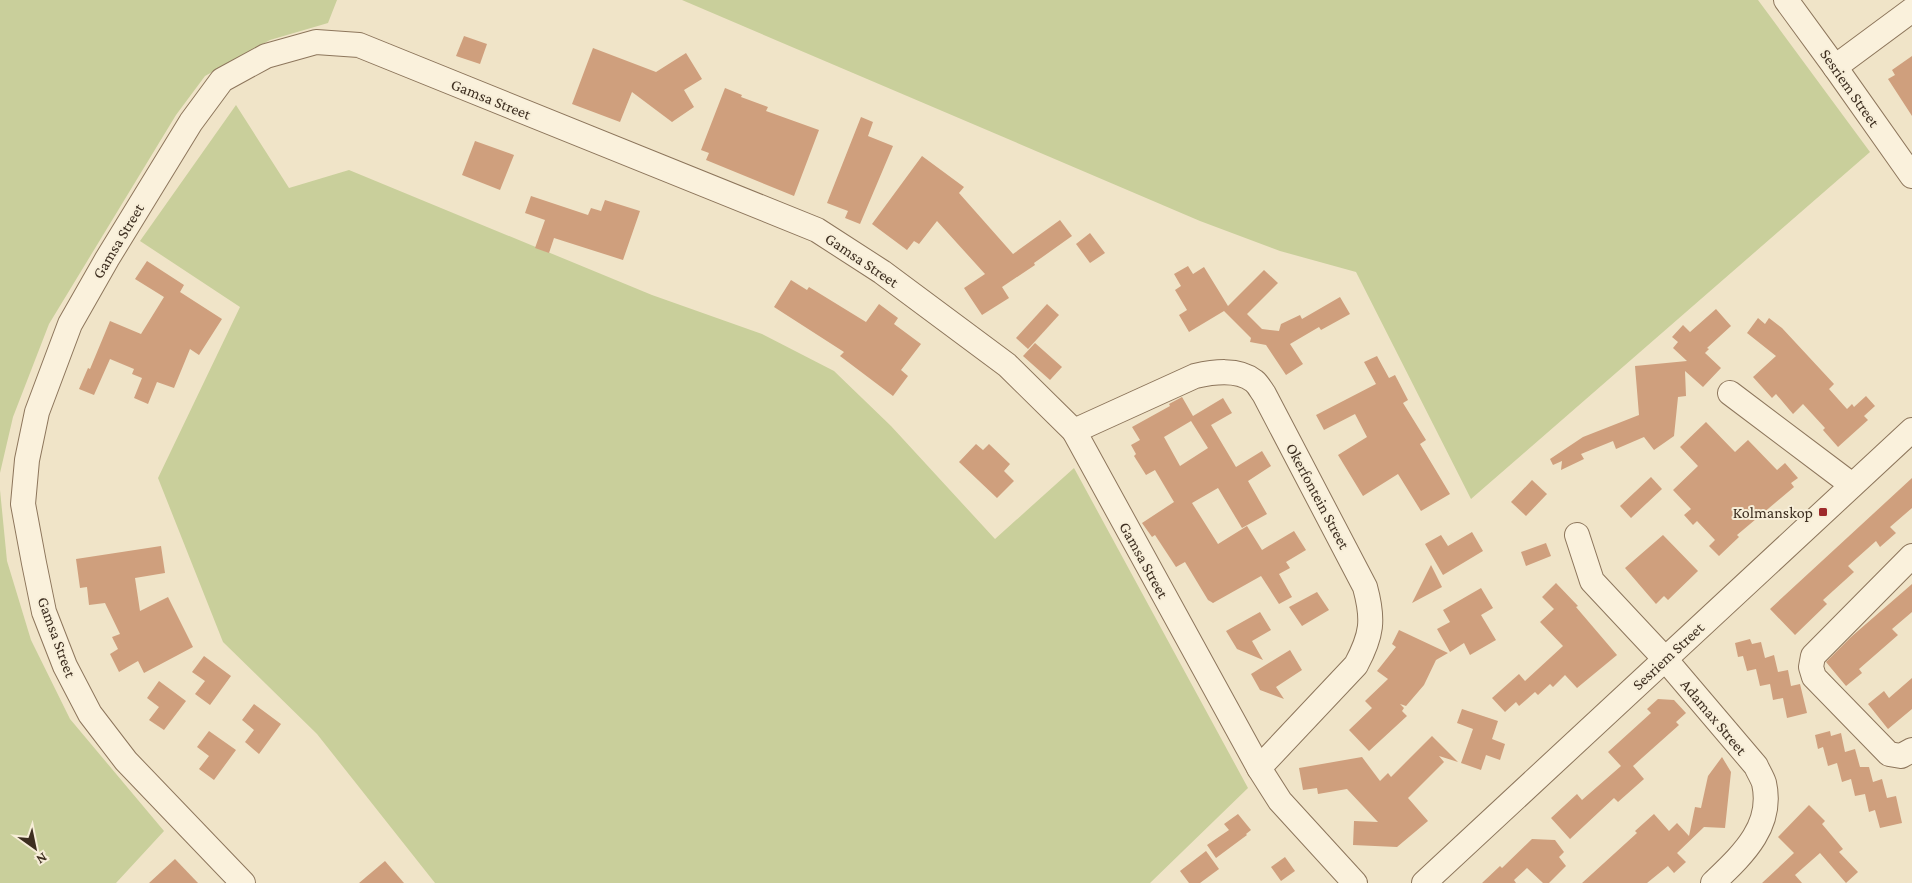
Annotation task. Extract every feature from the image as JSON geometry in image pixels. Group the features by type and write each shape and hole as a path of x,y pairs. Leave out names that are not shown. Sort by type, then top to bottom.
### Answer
{"street":[{"name":"Sesriem Street","path":"1786,0 1912,176"},
{"path":"1835,67 1912,10"},
{"name":"Gamsa Street","path":"243,883 126,761 90,714 65,666 44,612 23,504 27,460 37,412 70,324 107,259 191,122 222,80 266,56 316,42 359,46 817,230 882,272 1007,365 1074,432 1259,768 1280,801 1355,883"},
{"name":"Okerfontein Street","path":"1074,432 1195,376 1215,372 1236,373 1254,380 1264,394 1365,586 1370,605 1371,628 1365,647 1356,665 1259,768"},
{"path":"1730,393 1852,485"},
{"name":"Sesriem Street","path":"1424,883 1912,430"},
{"name":"Adamax Street","path":"1577,535 1592,581 1665,659 1756,766 1764,783 1765,804 1762,820 1752,842 1744,853 1713,883"},
{"path":"1912,556 1813,656 1812,667 1814,676 1889,754 1900,756 1912,750"}],"green space":[{"path":"0,0 337,0 328,23 270,40 205,76 176,115 49,324 13,417 0,473"},
{"path":"682,0 1758,0 1870,152 1471,499 1356,272 1280,251 1200,221"},
{"path":"236,105 289,188 349,170 652,295 762,334 834,371 891,426 995,539 1074,468 1248,788 1150,883 435,883 317,734 223,642 158,478 240,307 140,241"},
{"path":"0,490 7,561 31,640 70,719 164,831 116,883 0,883"}],"building":[{"path":"464,36 487,44 480,64 456,56"},
{"path":"593,48 656,72 686,53 702,79 684,90 694,107 672,122 632,92 620,122 572,104"},
{"path":"1912,56 1912,116 1888,79 1895,75 1892,70"},
{"path":"725,88 742,95 741,97 768,107 766,111 819,130 794,196 706,160 709,153 701,150"},
{"path":"861,117 873,122 868,136 893,146 860,224 845,218 848,211 827,203"},
{"path":"475,141 514,155 500,190 462,175"},
{"path":"922,156 964,187 959,193 1013,254 1060,220 1072,236 1034,263 1035,265 1002,287 1009,298 982,315 964,288 985,274 937,221 919,244 914,241 907,250 872,224"},
{"path":"531,196 588,215 591,208 601,211 605,200 640,211 623,260 554,238 549,253 535,248 545,220 525,213"},
{"path":"1090,233 1105,253 1090,263 1076,244"},
{"path":"147,261 184,285 180,292 222,319 199,355 190,349 174,388 157,382 148,404 134,398 142,378 132,374 134,369 110,359 94,395 79,389 88,368 90,369 110,321 141,334 164,297 135,279"},
{"path":"1188,266 1193,274 1204,267 1228,306 1264,270 1278,283 1247,314 1262,329 1279,331 1281,324 1300,315 1302,319 1340,297 1350,314 1321,330 1319,327 1290,344 1303,364 1286,375 1266,345 1250,342 1251,338 1224,311 1189,332 1179,315 1187,310 1175,290 1181,286 1174,274"},
{"path":"791,280 807,290 809,287 866,322 879,304 898,318 894,324 921,344 901,370 908,376 893,396 840,356 844,352 774,307"},
{"path":"1047,304 1059,315 1028,349 1016,338"},
{"path":"1716,309 1731,326 1707,348 1709,349 1705,353 1721,368 1703,387 1685,371 1686,396 1678,397 1674,436 1654,450 1644,437 1616,449 1613,441 1581,454 1584,459 1561,470 1562,461 1553,465 1550,459 1583,437 1639,415 1635,366 1687,361 1673,348 1678,342 1672,337 1683,325 1690,332"},
{"path":"1758,318 1765,324 1769,318 1782,328 1834,384 1829,389 1847,409 1852,404 1854,407 1866,396 1875,406 1864,416 1868,420 1838,447 1823,430 1825,428 1803,404 1793,414 1776,394 1772,398 1753,377 1776,356 1747,333"},
{"path":"1035,343 1062,367 1050,380 1023,356"},
{"path":"1377,356 1389,378 1395,375 1408,400 1403,403 1426,440 1420,444 1450,494 1421,511 1398,474 1363,496 1338,455 1367,437 1355,414 1324,430 1316,415 1376,384 1364,362"},
{"path":"1182,397 1193,416 1223,398 1232,413 1211,425 1236,467 1262,451 1271,466 1248,481 1267,514 1242,528 1218,488 1192,503 1218,544 1247,526 1262,550 1294,531 1306,550 1286,562 1290,568 1279,574 1292,597 1279,604 1261,576 1213,603 1208,600 1185,562 1176,567 1155,535 1152,537 1142,523 1174,502 1155,470 1146,475 1134,456 1136,454 1131,445 1140,440 1132,427 1170,406 1169,404","holes":["1191,421 1208,448 1180,466 1164,437"]},
{"path":"1706,422 1735,452 1748,440 1777,470 1785,463 1798,478 1791,483 1794,487 1737,535 1739,537 1719,556 1709,546 1715,540 1697,521 1693,525 1684,515 1691,509 1673,490 1698,466 1680,447"},
{"path":"976,444 983,450 989,444 1010,464 1004,471 1014,481 997,498 959,462"},
{"path":"1651,477 1662,489 1631,518 1620,506"},
{"path":"1912,478 1912,508 1890,527 1896,533 1880,547 1876,541 1848,566 1854,572 1823,600 1827,604 1795,635 1770,609"},
{"path":"1532,480 1547,494 1526,516 1511,502"},
{"path":"1472,532 1483,551 1443,575 1425,544 1441,535 1448,546"},
{"path":"1663,535 1698,571 1668,600 1664,596 1656,604 1625,568"},
{"path":"1546,543 1551,556 1526,566 1521,552"},
{"path":"161,546 165,573 135,578 140,611 168,597 193,647 144,673 138,661 119,672 110,654 118,649 112,637 120,634 105,603 89,605 87,587 80,588 76,559"},
{"path":"1431,565 1442,587 1412,603"},
{"path":"1556,583 1578,606 1576,607 1617,655 1577,688 1565,675 1553,687 1550,684 1538,695 1535,692 1519,706 1516,702 1505,712 1492,698 1519,674 1525,681 1563,646 1540,622 1554,609 1542,597"},
{"path":"1912,584 1912,612 1892,629 1898,635 1859,669 1862,673 1846,686 1826,662 1851,637"},
{"path":"1481,588 1493,608 1481,615 1496,640 1470,655 1464,643 1450,652 1437,629 1450,622 1443,610"},
{"path":"1317,592 1329,610 1302,626 1289,607"},
{"path":"1260,612 1271,630 1252,641 1263,660 1237,649 1226,631"},
{"path":"1399,630 1448,653 1436,660 1424,685 1406,706 1400,704 1404,708 1402,711 1407,716 1369,751 1349,730 1372,708 1365,701 1388,679 1377,671 1396,647 1392,644"},
{"path":"1750,639 1752,644 1761,642 1765,658 1774,655 1778,672 1788,670 1791,686 1800,684 1807,713 1787,718 1783,698 1773,700 1770,684 1760,686 1756,669 1747,671 1743,656 1738,657 1735,643"},
{"path":"1290,650 1302,670 1276,687 1284,699 1260,690 1251,674"},
{"path":"204,656 231,676 210,705 195,694 205,681 192,672"},
{"path":"1912,678 1912,709 1888,729 1868,704 1884,691 1889,698"},
{"path":"159,681 186,701 164,730 149,720 159,707 147,698"},
{"path":"1658,699 1674,700 1686,713 1676,722 1679,725 1633,766 1644,779 1618,802 1614,798 1570,839 1551,818 1577,794 1582,800 1621,766 1608,752 1651,713 1647,709"},
{"path":"254,704 281,724 259,754 245,742 254,730 242,720"},
{"path":"1462,709 1498,721 1492,739 1505,744 1500,760 1486,755 1481,770 1461,763 1473,729 1457,723"},
{"path":"209,731 236,750 214,780 199,769 209,756 197,747"},
{"path":"1830,731 1831,736 1841,733 1845,752 1855,749 1860,767 1869,767 1873,782 1882,779 1887,798 1896,796 1902,823 1880,828 1875,810 1869,812 1865,794 1855,796 1851,779 1842,782 1837,763 1828,766 1823,747 1818,749 1815,735"},
{"path":"1432,736 1458,762 1439,756 1444,762 1408,798 1428,821 1397,847 1353,845 1354,821 1378,822 1347,789 1318,794 1317,788 1303,790 1299,768 1362,757 1380,781 1388,773 1391,777"},
{"path":"1722,757 1731,772 1725,828 1704,827 1677,853 1686,862 1674,873 1668,866 1647,883 1582,883 1637,833 1635,831 1654,814 1669,831 1677,823 1689,836 1695,807 1701,808 1708,776"},
{"path":"1809,805 1825,821 1822,824 1843,849 1839,852 1858,872 1846,883 1820,853 1795,875 1802,883 1762,883 1794,853 1778,837"},
{"path":"1238,814 1251,830 1216,858 1207,845 1229,830 1224,824"},
{"path":"1532,839 1555,840 1564,852 1559,857 1566,866 1549,883 1543,883 1527,868 1514,880 1516,883 1482,883 1500,866 1502,868"},
{"path":"1206,851 1219,869 1200,883 1189,883 1180,871"},
{"path":"1285,857 1295,871 1281,881 1271,867"},
{"path":"175,859 198,883 149,883"},
{"path":"385,861 404,883 359,883"}],"place":[{"name":"Kolmanskop","path":"1823,512"}]}
